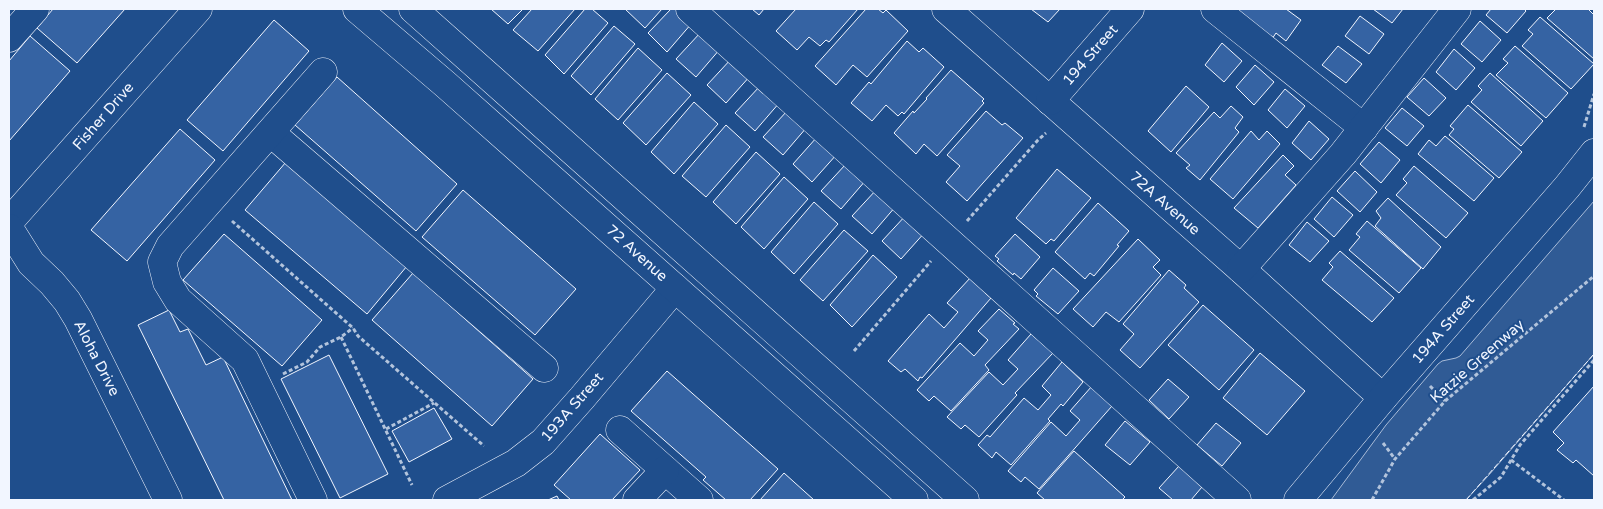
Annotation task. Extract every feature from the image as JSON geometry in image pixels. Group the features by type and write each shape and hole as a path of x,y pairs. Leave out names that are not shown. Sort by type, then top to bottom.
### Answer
{"street":[{"path":"9,38 35,9"},
{"name":"Fisher Drive","path":"9,222 198,9"},
{"name":"72 Avenue","path":"357,9 445,84 914,500"},
{"path":"384,9 480,94 544,125"},
{"path":"413,9 965,500"},
{"path":"690,9 1238,500"},
{"name":"72A Avenue","path":"946,9 1241,269 1383,398"},
{"name":"194 Street","path":"1050,101 1130,9"},
{"path":"1215,9 1364,128"},
{"path":"1241,269 1364,128 1457,9"},
{"path":"313,500 245,360 178,300 167,282 162,262 170,246 323,72"},
{"path":"271,133 544,368"},
{"name":"194A Street","path":"1298,500 1383,398 1593,157"},
{"name":"Aloha Drive","path":"9,228 31,263 52,283 67,301 78,319 168,500"},
{"name":"193A Street","path":"447,500 516,463 543,442 675,288"},
{"path":"620,430 699,500"},
{"path":"637,500 665,470"}],"path":[{"path":"232,221 353,328 358,336 484,446"},
{"name":"Katzie Greenway","path":"1372,500 1395,459 1445,401 1594,276"},
{"path":"258,386 307,362 320,347 341,337 353,328"},
{"path":"341,337 412,485"},
{"path":"1473,500 1501,477 1520,445 1594,360"},
{"path":"1426,382 1445,401"},
{"path":"386,430 434,403"},
{"path":"1379,438 1395,459"},
{"path":"1510,460 1564,500"}],"shaded area":[{"path":"1594,201 1594,354 1488,476 1466,500 1331,500 1386,425 1438,364 1460,356"}],"building":[{"path":"53,9 125,9 77,63 37,28"},
{"path":"491,9 523,9 508,24"},
{"path":"532,9 575,9 538,51 513,30"},
{"path":"585,9 592,9 608,23 564,74 545,55"},
{"path":"625,9 662,9 645,28"},
{"path":"671,9 675,9 692,23 667,52 648,33"},
{"path":"752,9 764,9 759,15"},
{"path":"796,9 858,9 829,42 826,40 820,46 809,37 797,50 776,31"},
{"path":"866,9 878,9 883,13 886,10 908,31 867,77 853,65 836,85 815,66"},
{"path":"1031,9 1060,9 1048,22"},
{"path":"1232,9 1286,9 1301,20 1286,41 1276,33 1272,39"},
{"path":"1373,9 1403,9 1392,23"},
{"path":"1491,9 1524,9 1526,11 1507,33 1486,15"},
{"path":"1556,9 1588,9 1594,15 1594,59 1547,18"},
{"path":"1360,16 1384,34 1369,54 1345,36"},
{"path":"1540,17 1594,64 1571,89 1522,46 1533,34 1528,30"},
{"path":"274,20 309,51 223,151 187,120"},
{"path":"1480,21 1501,40 1482,62 1461,44"},
{"path":"614,26 635,44 591,95 571,76"},
{"path":"701,32 720,49 696,77 676,59"},
{"path":"30,36 70,71 9,141 9,61"},
{"path":"907,41 919,52 923,48 944,67 904,114 902,112 898,116 886,105 872,121 851,103 869,82 871,84"},
{"path":"1222,43 1242,61 1224,82 1205,65"},
{"path":"1338,46 1362,64 1346,83 1322,65"},
{"path":"1515,46 1568,93 1546,118 1496,75 1508,63 1503,59"},
{"path":"638,48 662,70 618,120 595,99"},
{"path":"1454,49 1475,68 1456,90 1436,72"},
{"path":"732,58 751,75 726,103 707,85"},
{"path":"1255,65 1274,82 1254,105 1236,87"},
{"path":"951,70 984,99 982,101 984,103 937,156 924,144 916,154 894,133 913,111 914,113 927,99"},
{"path":"667,73 691,95 646,145 623,123"},
{"path":"1490,73 1543,121 1521,146 1471,102 1482,90 1478,86"},
{"path":"337,77 457,184 416,231 295,125"},
{"path":"1424,78 1446,98 1429,116 1407,97"},
{"path":"760,86 780,102 755,131 735,113"},
{"path":"1186,86 1209,107 1171,152 1148,131"},
{"path":"1285,89 1305,106 1287,128 1268,110"},
{"path":"694,102 718,124 674,174 651,152"},
{"path":"1468,105 1522,152 1499,178 1449,135 1454,129 1450,126"},
{"path":"1231,106 1243,117 1235,128 1239,132 1200,180 1186,168 1190,165 1176,153 1214,112 1220,118"},
{"path":"1402,108 1424,126 1407,146 1385,128"},
{"path":"788,110 807,127 783,155 763,137"},
{"path":"986,111 1002,125 1005,123 1023,138 967,201 946,182 960,166 947,155"},
{"path":"1309,121 1329,139 1311,160 1292,143"},
{"path":"726,125 750,147 706,197 682,176"},
{"path":"180,129 215,160 127,261 91,230"},
{"path":"1251,131 1259,140 1267,131 1280,144 1233,199 1210,179"},
{"path":"1445,136 1494,178 1474,201 1418,154 1429,140 1436,146"},
{"path":"817,137 837,154 812,182 793,164"},
{"path":"1379,142 1400,160 1381,183 1360,164"},
{"path":"756,152 780,174 736,224 713,202"},
{"path":"1283,155 1294,166 1285,175 1296,185 1258,228 1234,208"},
{"path":"286,162 407,266 367,314 245,210"},
{"path":"846,164 866,180 841,209 821,191"},
{"path":"1414,166 1468,213 1446,238 1396,195 1407,183 1403,179"},
{"path":"1057,169 1091,198 1054,241 1051,239 1046,244 1016,218"},
{"path":"1355,171 1377,192 1360,212 1337,191"},
{"path":"784,177 808,199 764,249 741,227"},
{"path":"877,189 896,206 872,234 852,216"},
{"path":"463,190 576,289 535,335 422,237"},
{"path":"1332,197 1353,215 1334,237 1314,219"},
{"path":"1388,198 1441,247 1423,269 1375,226 1381,218 1376,211"},
{"path":"814,202 838,224 794,274 771,252"},
{"path":"1098,203 1129,231 1094,276 1090,273 1085,279 1055,252"},
{"path":"907,214 926,231 901,259 882,241"},
{"path":"1367,221 1421,268 1399,293 1349,250 1360,237 1356,234"},
{"path":"1307,222 1329,241 1310,262 1289,245"},
{"path":"844,230 868,251 823,301 800,280"},
{"path":"224,234 322,320 282,366 183,280"},
{"path":"1015,234 1040,257 1021,279 1014,273 1013,275 997,261 999,259 995,256"},
{"path":"1138,239 1160,260 1153,267 1161,275 1119,322 1106,312 1093,327 1073,309"},
{"path":"1340,251 1394,298 1372,322 1322,280 1333,267 1329,263"},
{"path":"873,255 897,277 852,327 830,305"},
{"path":"1053,268 1079,291 1058,314 1036,296 1038,294 1034,290"},
{"path":"1169,270 1186,285 1184,288 1199,302 1140,368 1120,350 1134,334 1123,324"},
{"path":"413,273 533,379 492,426 372,320"},
{"path":"971,277 987,291 985,293 991,298 922,378 920,377 918,381 905,369 901,372 888,361 929,314 944,328 958,312 947,303"},
{"path":"1203,305 1254,350 1219,390 1168,345"},
{"path":"999,309 1019,329 985,365 989,370 951,411 934,396 929,401 917,390 960,343 974,356 988,340 978,331"},
{"path":"169,310 180,332 188,329 206,365 223,357 292,500 224,500 138,325"},
{"path":"1031,334 1053,353 1015,393 1017,395 979,437 965,425 961,429 947,417 989,372 1003,385 1018,369 1008,360"},
{"path":"1260,353 1305,391 1267,435 1223,398"},
{"path":"329,355 388,474 340,498 281,379"},
{"path":"1062,362 1083,382 1063,406 1061,404 1048,419 1050,421 1011,465 996,452 992,458 978,445 987,435 990,437 1024,398 1038,410 1051,395 1042,386"},
{"path":"667,371 778,469 750,500 726,500 703,480 706,477 631,411"},
{"path":"1168,379 1189,397 1169,419 1149,400"},
{"path":"1092,386 1112,406 1039,489 1025,477 1021,482 1008,471 1051,422 1066,436 1080,420 1070,411"},
{"path":"1594,386 1594,476 1576,460 1573,463 1557,450 1564,443 1553,432"},
{"path":"434,408 452,439 409,462 392,431"},
{"path":"1125,421 1150,442 1130,465 1105,445"},
{"path":"1216,423 1241,443 1222,466 1197,445"},
{"path":"600,434 640,470 612,500 571,500 554,485"},
{"path":"1074,451 1125,497 1122,500 1045,500 1037,493"},
{"path":"1179,466 1202,487 1191,500 1173,500 1159,488"},
{"path":"784,473 814,500 760,500"},
{"path":"557,496 559,500 548,500"}],"fence":[{"path":"1466,500 1594,354"}]}
